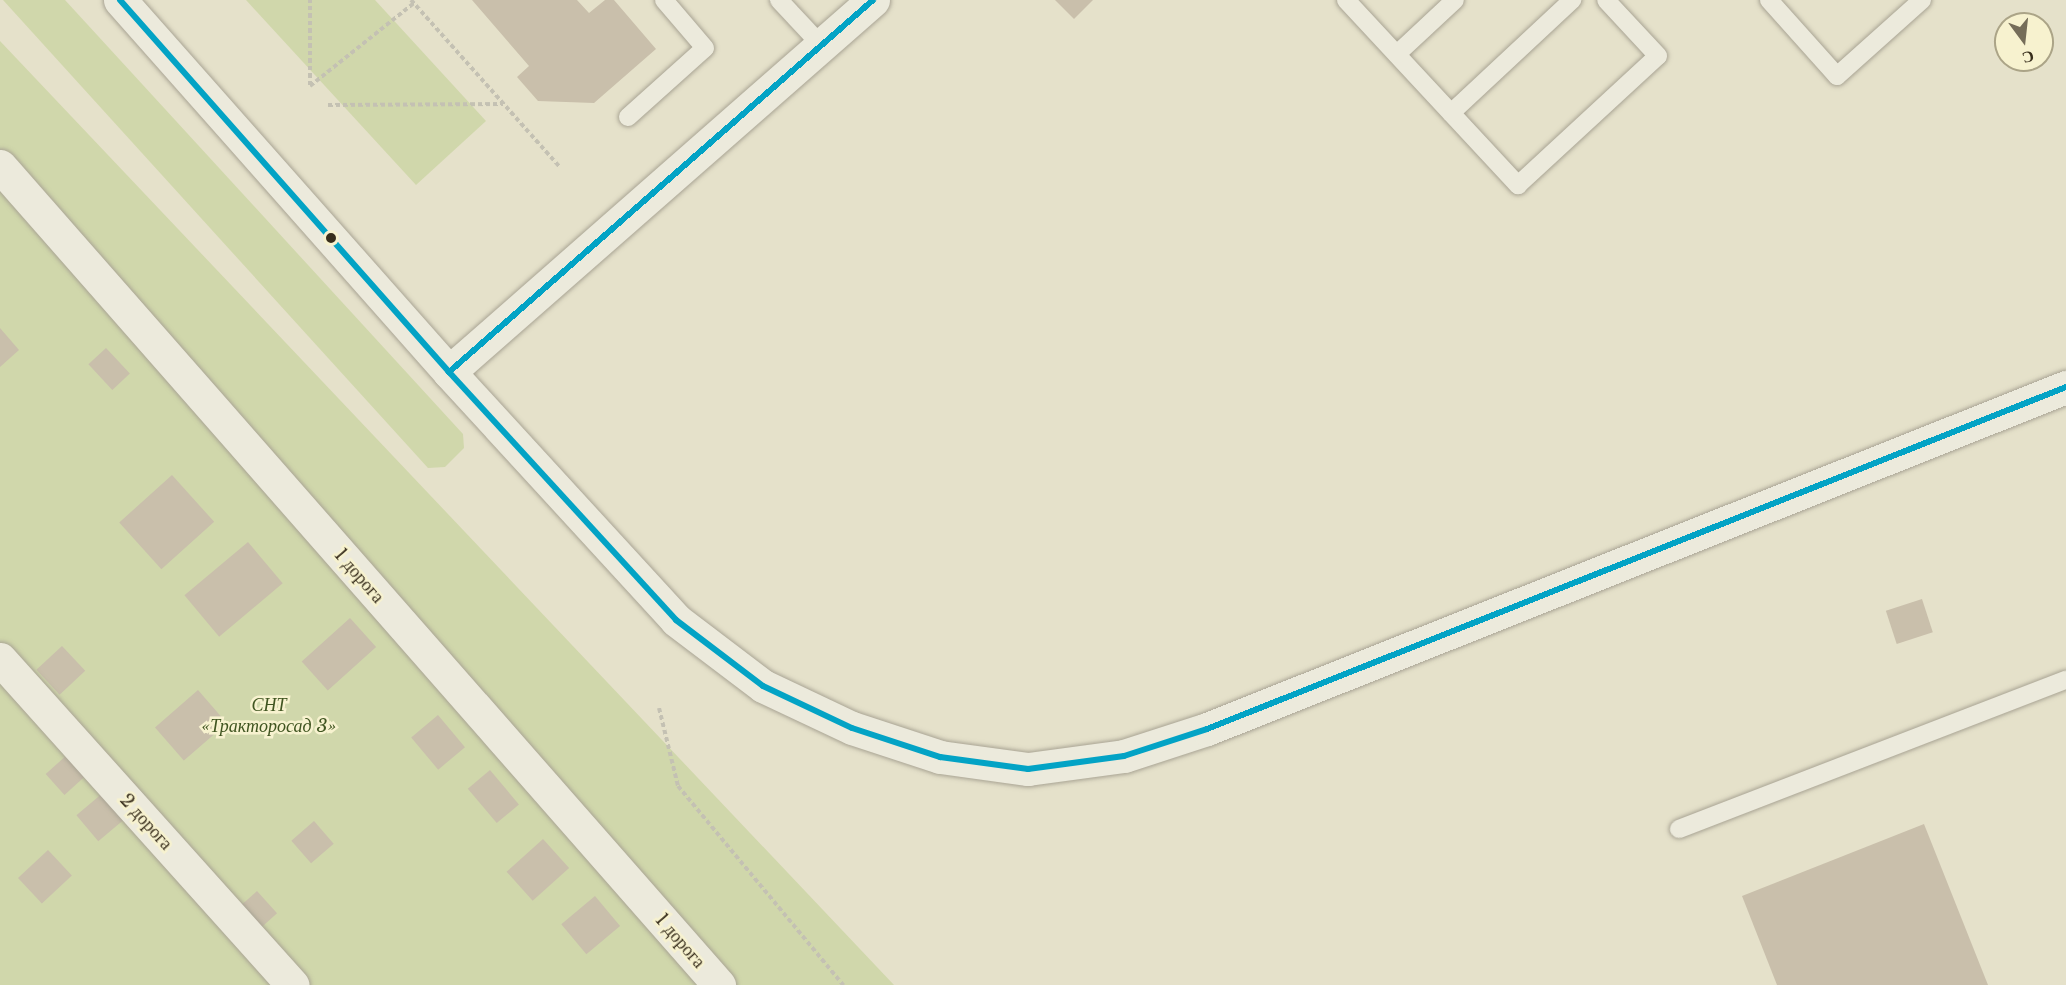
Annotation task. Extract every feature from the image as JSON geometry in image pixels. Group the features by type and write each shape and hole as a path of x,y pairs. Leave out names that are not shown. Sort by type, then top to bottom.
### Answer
{"street":[{"path":"120,0 449,372 676,620 763,686 852,728 940,757 1028,769 1124,756 1207,729 2066,387"},
{"path":"449,372 873,0"},
{"name":"1 дорога","path":"0,166 719,985"},
{"name":"2 дорога","path":"0,659 293,985"}],"lane":[{"path":"628,117 705,48 664,0"},
{"path":"779,0 823,46"},
{"path":"1346,0 1518,185 1658,56 1606,0"},
{"path":"1396,54 1455,0"},
{"path":"1450,113 1572,0"},
{"path":"1768,0 1837,76 1922,0"},
{"path":"1679,829 2066,680"}],"path":[{"path":"310,0 310,86 412,1 560,167"},
{"path":"328,105 503,104"},
{"path":"659,708 678,786 843,985"}],"green space":[{"path":"3,0 65,0 463,434 464,448 445,467 428,468"},
{"path":"246,0 375,0 486,121 416,185"},
{"name":"СНТ «Тракторосад 3»","path":"0,41 894,985 0,985"}],"building":[{"path":"472,0 577,0 589,13 605,0 614,0 656,49 594,103 538,101 517,77 529,66"},
{"path":"1055,0 1093,0 1074,19"},
{"path":"0,328 19,350 0,367"},
{"path":"106,348 130,374 112,390 88,364"},
{"path":"172,475 214,522 161,569 119,523"},
{"path":"248,542 283,583 219,637 184,595"},
{"path":"1922,599 1933,632 1897,644 1886,611"},
{"path":"350,618 376,647 328,690 302,661"},
{"path":"62,646 85,671 60,695 36,670"},
{"path":"198,690 227,723 184,761 155,727"},
{"path":"438,715 465,747 438,770 411,737"},
{"path":"68,754 87,775 64,795 46,774"},
{"path":"490,770 519,804 497,823 468,789"},
{"path":"104,792 126,818 98,841 76,815"},
{"path":"314,821 334,844 311,863 291,841"},
{"path":"1924,824 1988,985 1777,985 1742,896"},
{"path":"543,839 569,868 533,901 507,872"},
{"path":"48,850 72,876 42,904 18,878"},
{"path":"257,891 277,913 257,931 237,909"},
{"path":"595,896 620,926 586,954 561,924"}],"transit line":[{"path":"120,0 449,372 676,620 763,686 852,728 940,757 1028,769 1124,756 1207,729 2066,387"},
{"path":"449,372 873,0"}]}
